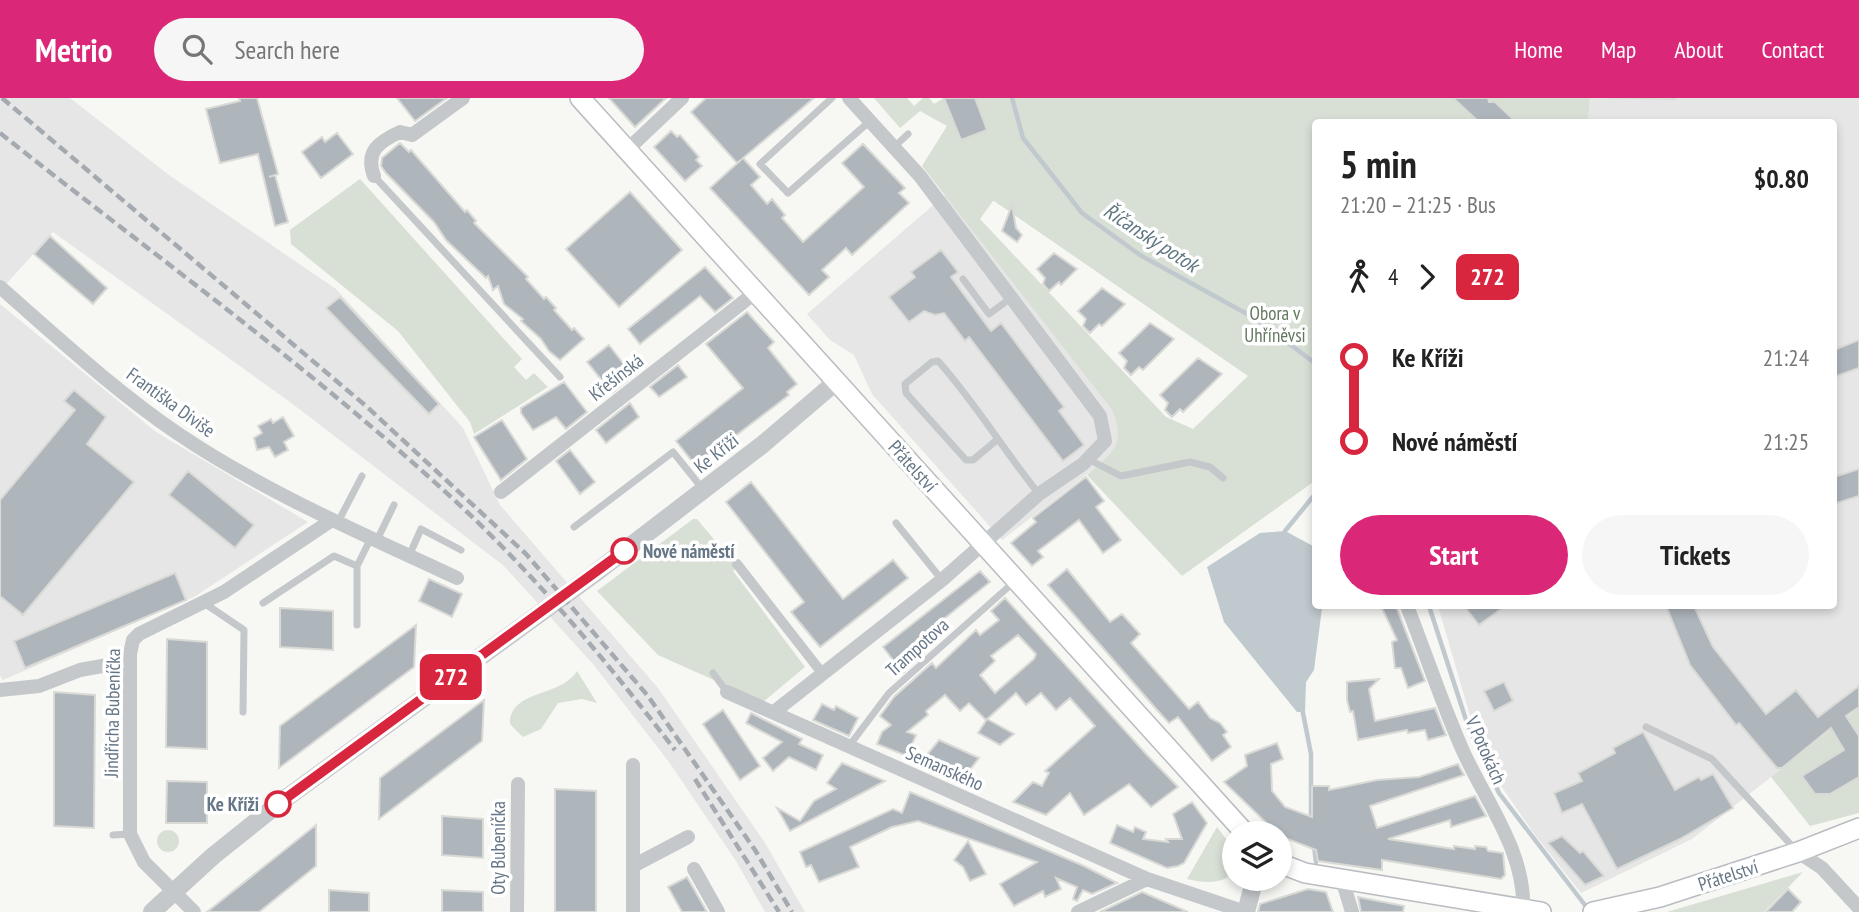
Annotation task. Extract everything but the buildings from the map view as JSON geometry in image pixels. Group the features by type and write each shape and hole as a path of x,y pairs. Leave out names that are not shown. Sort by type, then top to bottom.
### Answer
{"main road":[{"name":"Přátelství","path":"580,98 1234,821"},
{"name":"Přátelství","path":"1593,912 1614,909 1798,852 1859,828"},
{"path":"1292,868 1304,873 1532,911"}],"street":[{"path":"374,176 369,161 373,149 400,132 412,135 463,98"},
{"path":"627,149 681,98"},
{"path":"774,712 942,580 1039,494 1088,458 1105,441 1100,416 894,147 849,98"},
{"name":"Františka Diviše","path":"0,287 134,401 178,433 335,521 457,578"},
{"name":"Křešínská","path":"500,492 756,292"},
{"name":"Ke Kříži","path":"152,912 278,804 594,574 837,381"},
{"name":"Jindřicha Bubeníčka","path":"194,912 144,862 135,849 130,834 130,661 133,640 139,634 224,593 335,521"},
{"path":"737,564 822,673"},
{"name":"V Potokách","path":"1408,609 1463,751 1507,839 1532,911"},
{"path":"0,690 39,686 79,670 130,661"},
{"name":"Semanského","path":"727,692 1147,879 1222,907 1246,912"},
{"path":"633,765 633,912"},
{"name":"Oty Bubeníčka","path":"517,912 518,784"},
{"path":"633,866 688,837"},
{"path":"1798,852 1811,858 1859,908"},
{"path":"694,869 718,912"},
{"path":"1078,912 1147,879"},
{"path":"1342,879 1352,912"},
{"path":"1246,912 1252,891"}],"lane":[{"path":"832,98 760,164 788,193 870,121"},
{"path":"894,147 908,134"},
{"path":"374,176 560,377"},
{"path":"963,279 989,314 1011,298"},
{"path":"998,439 973,460 966,460 906,393 905,384 932,362 938,361 998,439 1039,494"},
{"path":"574,527 673,452 703,490"},
{"path":"1088,458 1121,476 1190,462 1203,464 1223,478"},
{"path":"335,521 362,476"},
{"path":"357,625 357,566 394,505"},
{"path":"896,523 942,580"},
{"path":"409,556 421,529 461,550"},
{"path":"263,603 334,556 357,566"},
{"name":"Trampotova","path":"849,746 889,693 1017,580"},
{"path":"204,602 244,630 243,712"},
{"path":"713,673 727,692"},
{"path":"1646,727 1712,759 1798,852"},
{"path":"113,835 130,834"}],"shaded area":[{"path":"0,98 70,98 169,175 336,289 463,428 500,505 658,688 765,843 805,912 765,912 736,861 669,762 593,664 504,566 290,402 53,232 0,291"},
{"path":"1590,98 1859,98 1859,708 1692,839 1581,893 1535,835 1483,760 1439,609 1837,609 1837,119 1588,119"},
{"path":"945,195 1112,410 1118,424 1118,440 1113,454 1002,540 872,394 854,355 830,340 807,314"},
{"path":"0,304 156,432 308,522 194,597 3,680 0,676"},
{"path":"1285,531 1312,545 1312,609 1322,609 1314,670 1306,682 1305,712 1297,712 1224,622 1207,567 1260,533"}],"green space":[{"name":"Obora v Uhříněvsi","path":"874,98 907,98 914,106 923,98 929,98 934,104 944,98 961,140 987,130 975,98 1590,98 1588,119 1312,119 1312,483 1182,576 1087,475 1110,454 1117,440 1118,432 1112,410 922,166 947,126 920,111 900,128","holes":["994,201 1248,376 1193,429 1166,417 980,219"]},
{"path":"1590,98 1676,98 1676,100"},
{"path":"360,179 522,359 514,367 526,380 534,373 548,387 474,434 470,422 398,331 291,244 290,230"},
{"path":"693,519 697,519 737,567 733,571 805,667 763,702 658,655 597,591"},
{"path":"577,671 597,703 582,699 558,703 541,729 523,737 510,724 512,713 518,705 559,686"},
{"path":"1859,708 1859,813 1810,826 1771,777"},
{"path":"1217,827 1222,834 1222,880 1204,882 1187,879"},
{"path":"168,830 176,833 179,841 176,849 168,852 160,849 157,841 160,833"},
{"path":"1803,872 1764,912 1667,912"}],"waterway":[{"name":"Říčanský potok","path":"1012,98 1023,138 1082,213 1140,255 1258,320 1312,361"},
{"name":"Říčanský potok","path":"1284,537 1285,531 1312,498"},
{"path":"1430,609 1467,723 1499,793 1588,909"},
{"name":"Říčanský potok","path":"1302,708 1311,754 1311,820"},
{"name":"Říčanský potok","path":"1314,846 1316,862"}],"railway":[{"path":"2,98 366,406 526,554 648,696 755,850 792,912"},
{"path":"0,133 296,364 466,511 522,567 575,626 675,750"},
{"path":"695,779 779,912"}],"bus line":[{"name":"272","path":"278,804 624,551"}],"place":[{"name":"Nové náměstí","path":"624,551"},
{"name":"Ke Kříži","path":"278,804"}]}
